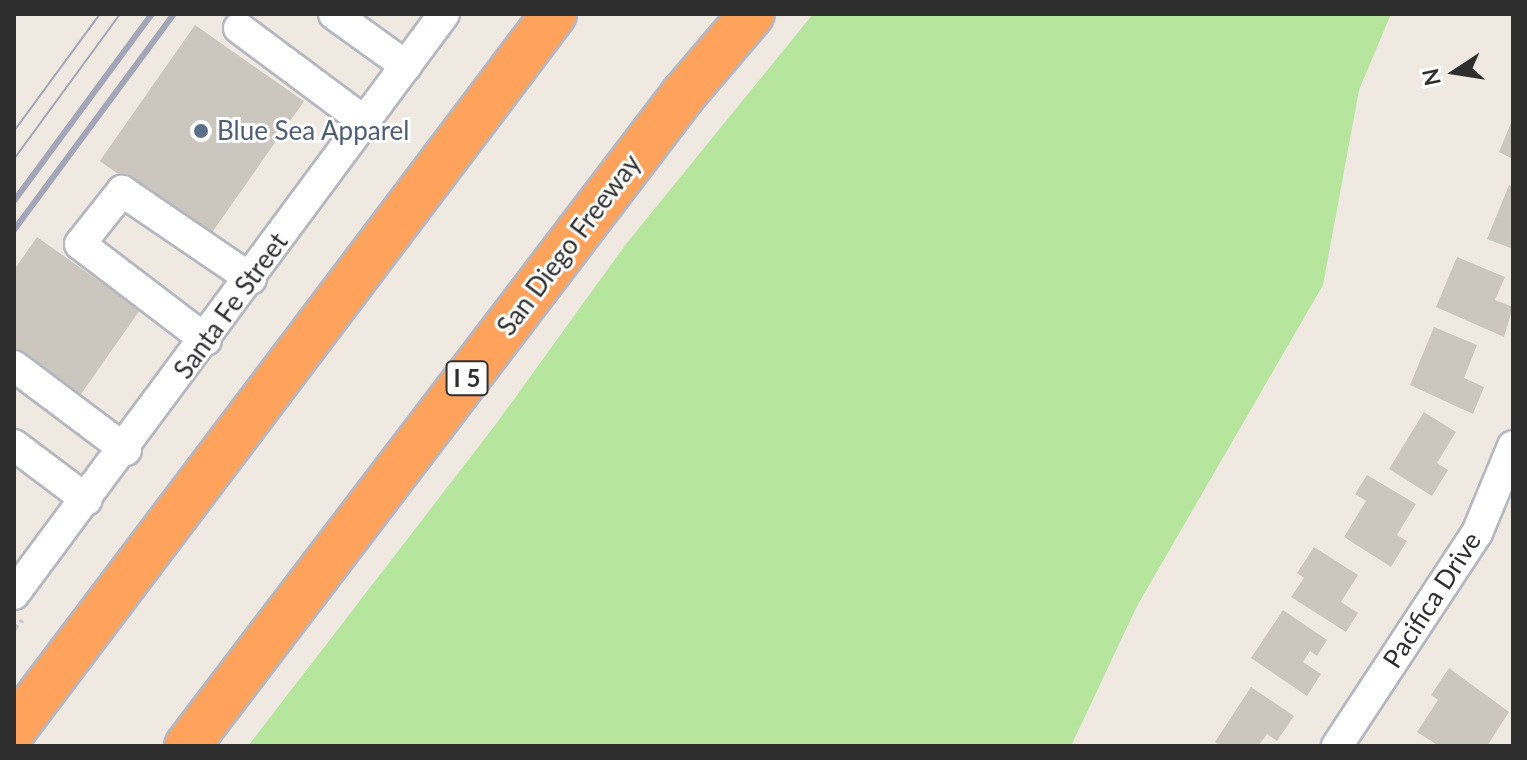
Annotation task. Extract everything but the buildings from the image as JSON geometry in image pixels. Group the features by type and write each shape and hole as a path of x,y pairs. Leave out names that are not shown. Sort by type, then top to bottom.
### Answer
{"highway":[{"path":"14,729 554,14"},
{"name":"San Diego Freeway","path":"187,746 683,95 752,14"}],"street":[{"name":"Santa Fe Street","path":"14,594 126,450 444,14"},
{"path":"348,18 406,66"},
{"path":"239,28 365,122"},
{"path":"206,340 80,244 122,191 251,279"},
{"path":"14,366 126,450"},
{"path":"14,445 87,500"},
{"name":"Pacifica Drive","path":"1337,746 1477,533 1513,446"}],"green space":[{"path":"813,14 1391,14 1359,90 1323,285 1137,606 1071,746 248,746 496,424 626,244"}],"tram line":[{"path":"14,131 100,14"},
{"path":"14,159 120,14"}],"railway":[{"path":"14,201 152,14"},
{"path":"14,230 174,14"}],"place":[{"name":"Blue Sea Apparel","path":"201,131"}]}
